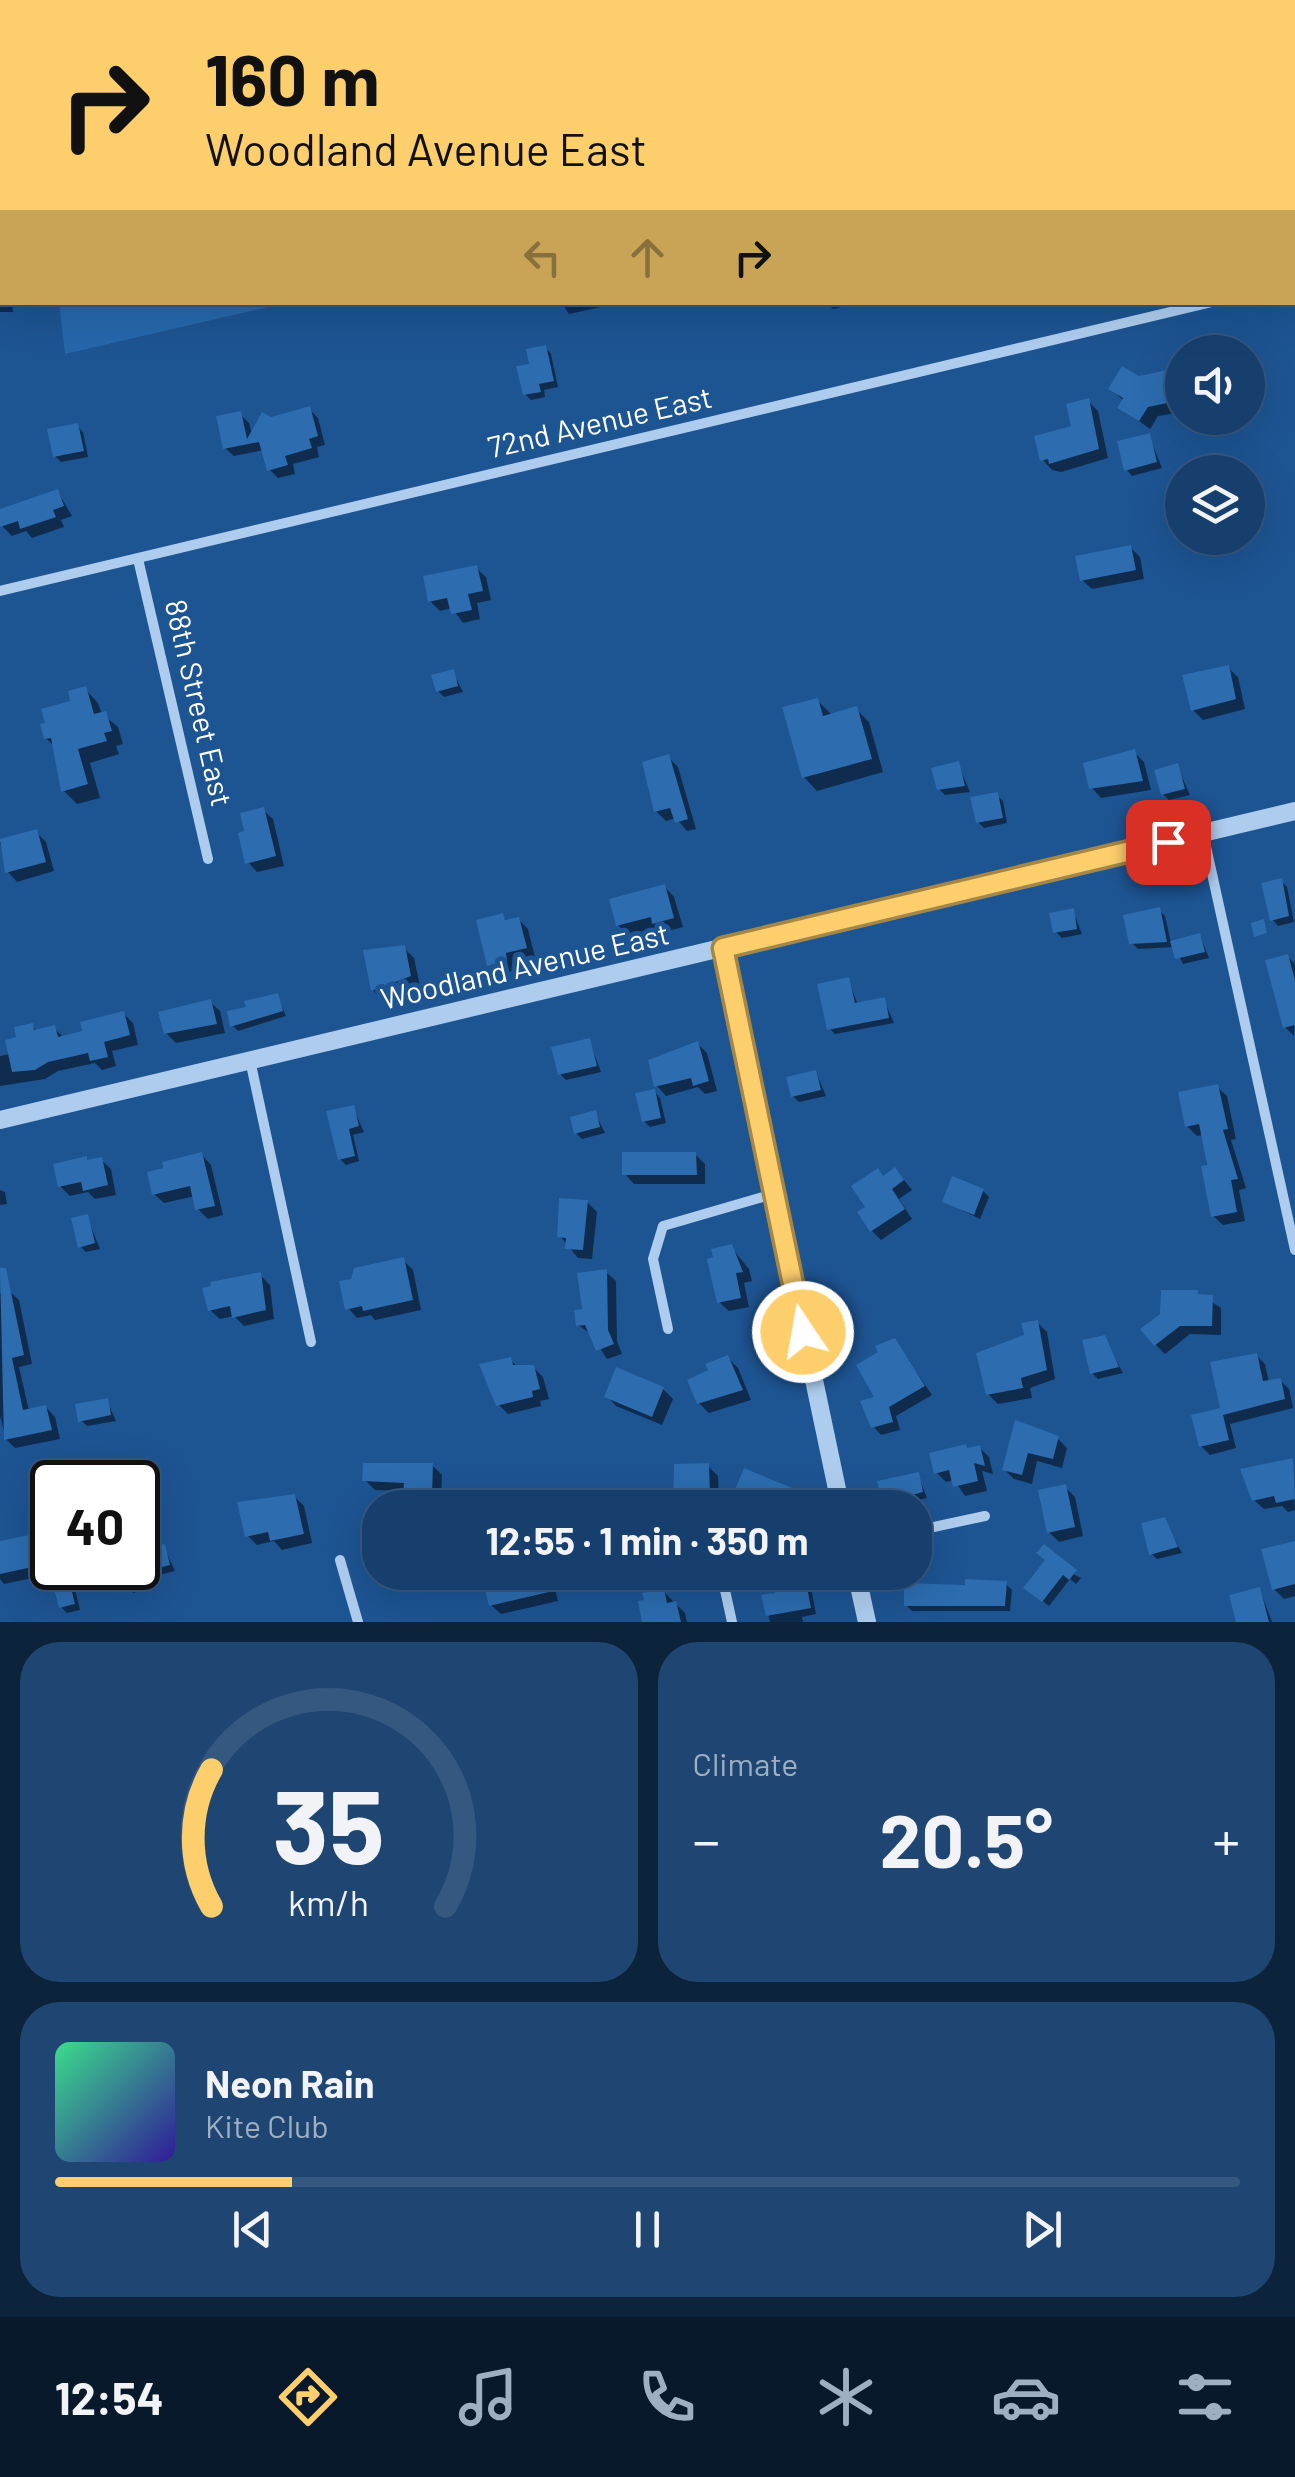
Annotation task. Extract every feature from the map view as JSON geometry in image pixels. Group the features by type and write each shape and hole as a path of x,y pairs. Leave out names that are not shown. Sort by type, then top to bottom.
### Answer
{"street":[{"name":"72nd Avenue East","path":"0,591 1199,305"},
{"name":"88th Street East","path":"138,559 208,859"},
{"name":"Woodland Avenue East","path":"0,1120 1295,811"},
{"path":"1203,834 1295,1250"},
{"path":"723,948 838,1490"},
{"path":"250,1060 311,1342"},
{"path":"668,1329 653,1259 663,1226 773,1194"},
{"path":"932,1527 985,1516"},
{"path":"340,1560 358,1622"},
{"path":"725,1590 732,1622"},
{"path":"860,1590 867,1622"}],"shaded area":[{"path":"59,305 276,305 65,354"}],"building":[{"path":"546,345 554,381 539,384 541,392 523,395 516,366 529,364 526,349"},
{"path":"1122,366 1139,376 1165,371 1165,404 1148,407 1139,421 1117,408 1123,398 1108,389"},
{"path":"1089,398 1099,449 1049,464 1048,459 1040,461 1034,436 1071,426 1066,404"},
{"path":"310,406 318,436 309,439 312,448 285,456 288,465 267,471 259,442 223,449 216,416 241,411 247,439 262,412 271,417"},
{"path":"78,423 84,451 53,457 47,429"},
{"path":"1150,433 1157,462 1124,471 1117,441"},
{"path":"58,489 64,506 53,510 56,517 20,529 18,521 0,527 0,509"},
{"path":"1131,545 1136,570 1080,581 1075,556"},
{"path":"477,565 483,591 468,594 472,610 451,614 447,598 428,602 423,576"},
{"path":"1229,665 1236,699 1191,711 1182,675"},
{"path":"454,669 458,686 436,692 431,675"},
{"path":"86,686 94,714 106,711 112,731 104,733 107,741 78,749 88,784 61,792 51,738 44,739 40,724 45,723 41,709 70,701 68,691"},
{"path":"818,698 823,716 857,706 872,759 802,778 782,707"},
{"path":"1135,749 1143,781 1089,789 1083,763"},
{"path":"669,754 688,819 675,823 670,808 654,812 642,762"},
{"path":"959,761 965,786 937,790 931,768"},
{"path":"1178,763 1185,789 1161,795 1154,770"},
{"path":"998,792 1003,818 976,823 970,797"},
{"path":"264,807 276,856 245,864 238,833 244,831 240,813"},
{"path":"37,829 46,862 5,873 0,839"},
{"path":"1282,878 1289,916 1270,921 1261,883"},
{"path":"665,884 674,918 652,924 651,917 616,926 609,899"},
{"path":"1160,907 1167,942 1129,944 1123,915"},
{"path":"1074,908 1077,929 1053,933 1049,913"},
{"path":"503,913 505,920 519,917 527,948 506,953 507,961 487,966 476,920"},
{"path":"1264,919 1267,933 1254,937 1251,923"},
{"path":"1200,933 1205,952 1175,959 1170,941"},
{"path":"405,945 411,976 371,991 363,950"},
{"path":"1288,954 1295,980 1295,1025 1283,1028 1265,960"},
{"path":"849,977 855,1003 885,997 889,1018 827,1030 817,984"},
{"path":"278,993 283,1011 230,1027 227,1011 246,1007 244,1001"},
{"path":"211,999 217,1024 164,1034 158,1012"},
{"path":"124,1011 130,1035 104,1042 108,1057 90,1061 88,1053 48,1062 35,1070 12,1072 5,1040 16,1037 14,1027 33,1023 34,1030 55,1025 58,1037 82,1031 80,1022"},
{"path":"590,1038 597,1066 558,1075 551,1047"},
{"path":"698,1041 709,1081 693,1086 691,1078 654,1087 648,1060"},
{"path":"816,1070 821,1090 791,1097 786,1077"},
{"path":"1218,1084 1228,1129 1223,1130 1238,1179 1231,1180 1237,1212 1211,1217 1201,1166 1207,1165 1199,1124 1185,1127 1178,1092"},
{"path":"655,1089 661,1118 642,1122 635,1093"},
{"path":"354,1105 359,1126 349,1129 355,1156 338,1160 326,1111"},
{"path":"596,1110 600,1127 574,1134 570,1117"},
{"path":"202,1152 215,1206 195,1210 190,1186 152,1195 147,1172 163,1168 162,1162"},
{"path":"622,1152 696,1152 697,1175 622,1175"},
{"path":"87,1156 87,1160 102,1157 108,1185 83,1191 81,1182 58,1187 53,1164"},
{"path":"895,1167 904,1180 892,1189 905,1209 870,1232 857,1212 865,1207 851,1186 878,1168 883,1176"},
{"path":"952,1176 984,1189 974,1215 942,1202"},
{"path":"559,1198 588,1200 583,1250 565,1249 566,1238 557,1237"},
{"path":"88,1214 95,1243 78,1248 71,1218"},
{"path":"732,1244 743,1272 736,1273 741,1298 717,1303 707,1259 713,1257 711,1249"},
{"path":"404,1257 413,1300 363,1311 362,1306 345,1310 339,1281 351,1279 354,1268"},
{"path":"0,1268 6,1268 24,1355 12,1358 23,1410 46,1405 52,1430 4,1440"},
{"path":"607,1269 608,1330 614,1344 596,1351 585,1325 576,1326 574,1310 582,1309 577,1273"},
{"path":"261,1272 266,1310 232,1318 230,1306 208,1311 202,1288 211,1286 210,1282"},
{"path":"1161,1290 1198,1290 1198,1294 1213,1295 1212,1326 1180,1326 1154,1346 1140,1329 1160,1314"},
{"path":"1038,1320 1047,1370 1021,1378 1023,1388 986,1395 976,1353 1024,1335 1021,1323"},
{"path":"1105,1335 1119,1367 1090,1374 1082,1340"},
{"path":"895,1338 925,1386 889,1407 893,1422 871,1428 860,1401 874,1397 856,1365 878,1352 875,1346"},
{"path":"1257,1353 1263,1381 1281,1378 1285,1399 1223,1415 1229,1440 1199,1447 1191,1415 1220,1408 1210,1362"},
{"path":"728,1355 743,1390 697,1404 687,1380 708,1370 705,1364"},
{"path":"511,1357 513,1365 534,1365 540,1389 532,1391 533,1397 496,1406 479,1364"},
{"path":"616,1367 664,1387 652,1417 604,1397"},
{"path":"108,1398 111,1415 78,1422 75,1404"},
{"path":"1015,1420 1059,1436 1053,1459 1028,1453 1022,1475 1002,1470"},
{"path":"966,1444 967,1448 980,1445 985,1466 974,1463 978,1481 953,1487 949,1470 934,1474 929,1453"},
{"path":"1293,1458 1295,1499 1276,1503 1274,1496 1252,1501 1240,1469"},
{"path":"363,1463 433,1463 432,1490 403,1490 404,1483 362,1481"},
{"path":"709,1463 710,1490 673,1490 674,1464"},
{"path":"744,1468 792,1488 791,1490 735,1490"},
{"path":"919,1472 923,1490 879,1490 877,1481"},
{"path":"1066,1484 1075,1527 1047,1533 1038,1490"},
{"path":"295,1494 304,1534 270,1541 268,1532 245,1537 237,1502"},
{"path":"1165,1517 1178,1547 1149,1555 1141,1523"},
{"path":"30,1535 30,1568 0,1574 0,1541"},
{"path":"1295,1541 1295,1584 1272,1590 1261,1549"},
{"path":"165,1544 170,1565 160,1568 160,1545"},
{"path":"1044,1544 1077,1570 1069,1580 1063,1575 1042,1602 1023,1588 1045,1560 1036,1553"},
{"path":"965,1579 1007,1581 1005,1606 904,1606 904,1590 932,1590 932,1584 965,1585"},
{"path":"1260,1587 1269,1622 1236,1622 1229,1595"},
{"path":"54,1590 72,1590 75,1604 59,1608"},
{"path":"485,1590 549,1590 549,1592 489,1606"},
{"path":"664,1590 667,1603 676,1601 681,1622 642,1622 638,1601 644,1600 642,1593"},
{"path":"774,1590 808,1590 811,1608 766,1616 761,1595 775,1593"}],"route":[{"path":"803,1332 723,948 1168,842"}]}
